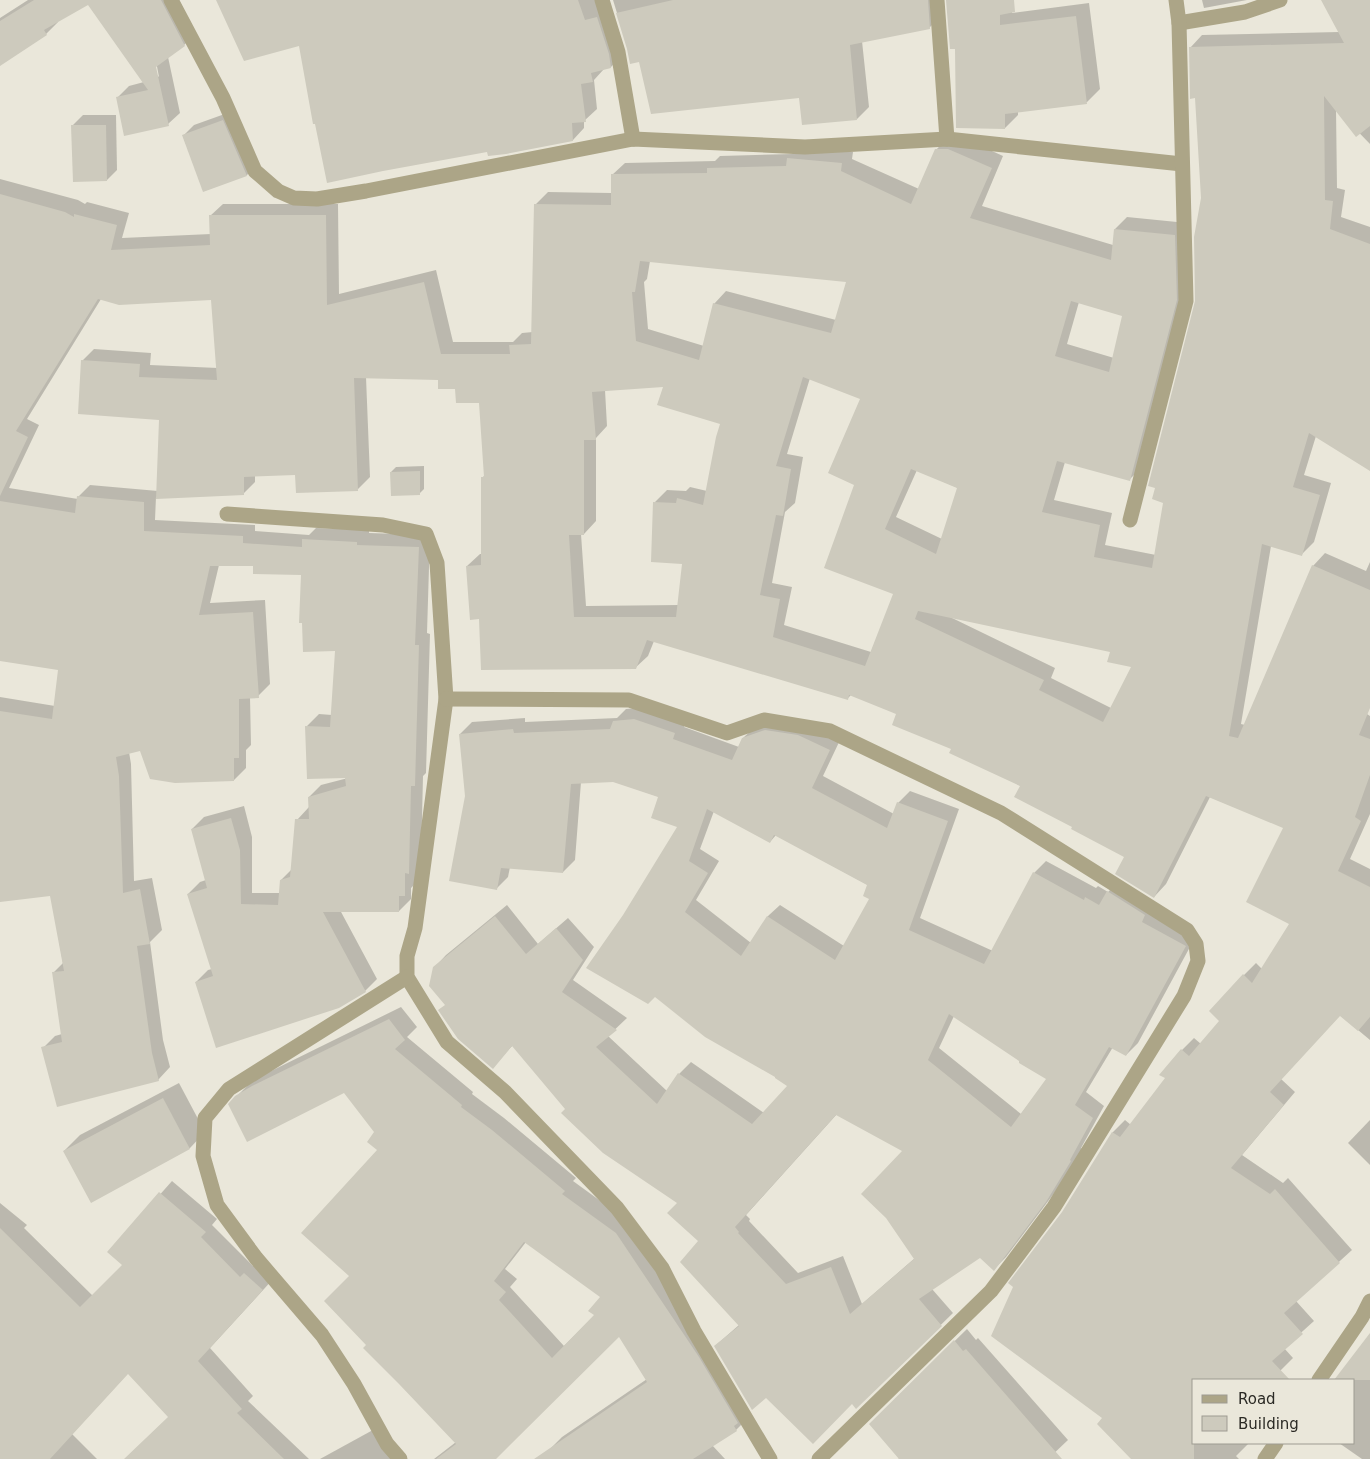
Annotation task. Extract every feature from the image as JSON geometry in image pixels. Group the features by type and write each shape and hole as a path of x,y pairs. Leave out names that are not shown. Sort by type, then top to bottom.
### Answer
{"street":[{"path":"171,0 223,98 255,171 278,191 294,198 317,200 633,139 805,147 947,139 1182,164"},
{"path":"602,0 618,52 633,139"},
{"path":"936,0 947,139"},
{"path":"1130,520 1186,302 1179,23 1176,0"},
{"path":"1179,23 1245,12 1280,0"},
{"path":"227,514 383,525 426,534 437,563 446,699 415,928 407,956 407,977 447,1042 505,1092 617,1208 662,1268 694,1331 770,1459"},
{"path":"446,699 629,700 727,733 764,720 830,731 1001,814 1187,930 1196,944 1198,961 1184,996 1054,1207 991,1291 819,1459"},
{"path":"400,1459 387,1444 354,1384 322,1334 256,1258 217,1205 203,1156 205,1118 229,1089 407,977"},
{"path":"1320,1379 1366,1320 1370,1301"},
{"path":"1265,1459 1275,1444"}],"building":[{"path":"34,0 161,0 185,46 156,67 169,126 124,136 116,97 148,90 88,5 44,30 47,35 0,66 0,21"},
{"path":"216,0 578,0 585,20 597,17 609,54 611,68 591,73 593,82 581,84 586,122 572,123 573,141 506,154 488,156 487,152 327,183 315,124 313,124 299,46 244,61"},
{"path":"673,0 928,0 930,29 850,45 857,120 802,125 799,98 651,114 639,62 630,64 616,13"},
{"path":"946,0 1014,0 1015,12 1000,15 1000,25 1076,16 1087,104 1005,114 1005,129 956,128 955,49 950,49"},
{"path":"1321,0 1370,0 1370,126 1356,137 1324,96 1325,200 1333,201 1330,229 1370,244 1370,471 1309,433 1293,487 1320,495 1302,556 1262,544 1229,736 1238,738 1312,565 1370,590 1370,708 1359,735 1370,739 1370,775 1355,817 1361,821 1338,871 1370,887 1370,1017 1358,1031 1340,1016 1270,1092 1284,1105 1231,1168 1270,1194 1275,1189 1340,1263 1284,1313 1303,1334 1272,1361 1289,1379 1192,1379 1192,1444 1194,1444 1194,1459 1131,1459 1097,1424 1102,1418 991,1336 1013,1287 1008,1283 1062,1212 1112,1132 1120,1137 1165,1078 1159,1075 1181,1049 1189,1056 1219,1021 1209,1011 1243,974 1252,983 1289,924 1246,902 1283,828 1206,796 1154,898 1115,874 1124,857 1014,797 1020,786 949,753 951,749 892,725 896,714 849,695 848,700 647,640 636,669 481,670 479,619 470,620 466,566 481,565 481,477 484,477 479,403 456,403 455,389 438,389 438,380 354,378 358,491 296,493 295,475 244,477 244,495 156,499 159,420 78,414 81,360 140,364 139,377 217,380 211,300 119,305 98,299 16,431 28,437 0,496 0,194 65,212 74,217 74,214 117,225 111,250 210,245 209,215 326,215 327,305 424,282 441,354 510,354 509,345 531,344 534,204 611,205 611,174 707,173 707,168 786,166 787,158 842,163 841,171 911,204 935,149 948,149 992,168 970,218 1111,260 1114,229 1175,235 1177,300 1130,481 1057,461 1042,512 1100,525 1094,557 1152,568 1163,503 1152,499 1155,488 1148,486 1195,301 1194,237 1201,198 1195,98 1190,99 1189,47 1344,43","holes":["640,261 846,282 831,333 713,303 699,360 636,341 632,292 635,292","1071,301 1122,316 1109,372 1055,356","803,377 860,399 828,473 854,485 824,568 893,594 865,666 773,637 780,599 760,595 776,515 783,516 791,469 776,466","663,387 657,405 720,424 703,505 677,498 676,503 653,502 651,562 682,564 676,617 574,617 569,535 584,535 584,440 596,440 592,392","911,469 957,488 936,554 885,529","918,611 1110,652 1107,662 1131,667 1103,722 1039,690 1044,680 915,619"]},
{"path":"223,120 247,176 203,192 182,135"},
{"path":"71,125 106,125 107,181 73,182"},
{"path":"420,471 420,495 391,496 390,472"},
{"path":"77,496 144,502 144,531 243,536 243,543 302,547 302,539 357,542 357,545 419,547 415,645 419,645 415,786 411,786 409,874 405,873 405,896 399,896 399,912 323,912 366,992 339,1008 216,1048 195,982 213,976 187,894 207,888 191,829 231,818 240,850 241,904 278,905 280,880 290,877 295,819 309,819 308,797 346,786 345,778 307,779 305,726 330,727 335,651 303,652 302,623 299,623 301,575 253,574 253,566 210,566 199,615 253,612 259,698 239,699 239,758 234,758 234,781 175,783 150,779 140,751 116,757 119,776 123,893 140,889 150,944 137,946 152,1053 159,1081 57,1107 41,1047 62,1042 52,972 64,971 50,896 0,902 0,711 52,719 58,670 0,661 0,501 75,513"},
{"path":"634,719 675,733 673,739 732,760 742,738 765,730 798,735 830,750 812,788 887,828 897,802 948,821 909,930 984,964 1033,872 1084,900 1085,897 1099,905 1107,891 1145,915 1142,922 1186,946 1126,1056 1109,1047 1075,1105 1093,1118 1071,1161 1046,1202 994,1271 980,1258 919,1299 942,1326 856,1409 852,1404 813,1444 766,1398 752,1410 714,1346 739,1326 680,1262 698,1241 667,1213 677,1203 603,1153 561,1113 565,1109 512,1046 493,1069 458,1039 438,1010 445,1005 429,986 433,967 495,916 526,954 556,928 583,960 562,992 617,1030 596,1047 657,1104 678,1073 752,1124 787,1086 775,1077 705,1037 655,997 648,1004 586,968 623,915 677,827 651,818 658,797 613,782 571,784 563,873 501,868 497,890 449,881 465,796 459,734 513,729 514,733 610,729 613,721","holes":["707,809 770,843 774,835 867,885 863,896 869,899 835,960 767,916 741,956 685,912 708,873 689,861","949,1014 1019,1061 1019,1063 1046,1079 1011,1127 928,1060","836,1115 902,1151 861,1194 886,1218 914,1259 850,1314 831,1267 786,1284 738,1233 735,1227"]},
{"path":"389,1019 405,1040 395,1049 462,1105 461,1107 492,1130 565,1191 562,1194 616,1233 699,1357 738,1423 734,1426 737,1431 693,1459 534,1459 647,1382 619,1337 496,1459 436,1459 456,1444 363,1348 366,1345 324,1301 349,1276 301,1233 377,1150 367,1142 374,1132 344,1093 247,1142 228,1104 235,1096","holes":["524,1242 600,1297 588,1311 594,1315 552,1358 499,1300 506,1292 494,1281"]},
{"path":"163,1098 190,1149 91,1203 63,1151"},
{"path":"159,1192 206,1232 201,1237 240,1277 244,1273 263,1290 198,1361 242,1409 237,1413 284,1459 124,1459 168,1417 128,1374 50,1459 0,1459 0,1228 80,1307 122,1265 107,1252"},
{"path":"1370,1333 1370,1380 1335,1379"},
{"path":"954,1340 963,1351 966,1349 1062,1459 899,1459 869,1424"}]}
